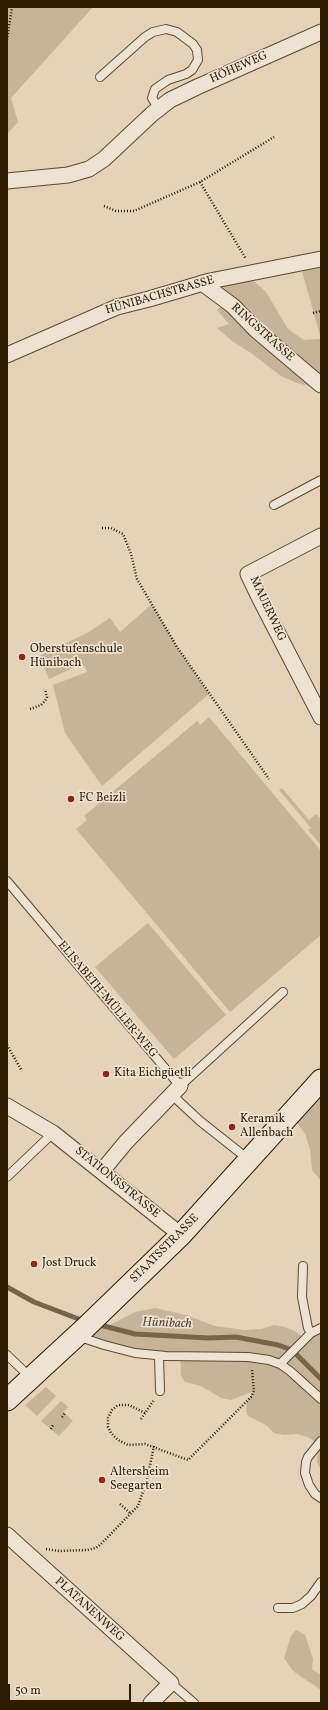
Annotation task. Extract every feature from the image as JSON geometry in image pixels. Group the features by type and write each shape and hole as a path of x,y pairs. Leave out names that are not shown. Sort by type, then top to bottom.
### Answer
{"main road":[{"name":"STAATSSTRASSE","path":"7,1400 86,1327 180,1235 321,1080"}],"street":[{"name":"HÖHEWEG","path":"7,181 68,175 89,169 104,159 170,100 197,86 321,32"},
{"name":"HÜNIBACHSTRASSE","path":"7,355 105,311 202,283 321,259"},
{"name":"RINGSTRASSE","path":"202,283 233,306 256,330 321,385"},
{"name":"MAUERWEG","path":"321,536 248,574 321,717"},
{"path":"102,1171 126,1142 175,1090"},
{"name":"STATIONSSTRASSE","path":"7,1106 53,1132 180,1235"},
{"name":"PLATANENWEG","path":"7,1536 171,1683"},
{"path":"151,1703 171,1683"}],"lane":[{"name":"HÖHEWEG","path":"100,77 153,32 166,29 177,32 193,44 197,50 198,60 196,65 186,74 168,80 155,89 152,98 159,109"},
{"path":"274,505 321,480"},
{"name":"ELISABETH-MÜLLER-WEG","path":"7,881 175,1090"},
{"path":"249,1160 200,1121 175,1090 283,992"},
{"path":"7,1177 53,1132"},
{"path":"303,1266 302,1297 308,1328 311,1333"},
{"path":"86,1327 86,1339 135,1353 159,1356 250,1357 280,1364 321,1399"},
{"path":"280,1364 311,1333 321,1328"},
{"path":"7,1355 31,1378"},
{"path":"159,1356 160,1391"},
{"path":"321,1441 308,1457 305,1473 309,1485 315,1494 321,1498"},
{"path":"278,1608 298,1607 318,1592 321,1582"},
{"path":"171,1683 194,1703"}],"path":[{"path":"7,40 12,7"},
{"path":"104,206 116,211 134,211 200,182 274,137"},
{"path":"200,182 248,262"},
{"path":"314,313 321,311"},
{"path":"102,528 111,528 123,534 131,554 137,579 177,647 269,779"},
{"path":"30,709 41,705 45,701 47,697 45,689"},
{"path":"7,1045 22,1071"},
{"path":"145,1413 129,1405 118,1405 112,1410 108,1418 108,1427 111,1433 118,1440 128,1445 145,1444 154,1446 186,1460 194,1456 241,1408 254,1391 255,1383 250,1357"},
{"path":"141,1419 160,1391"},
{"path":"62,1417 65,1413"},
{"path":"51,1429 54,1425"},
{"path":"43,1548 59,1551 96,1548 138,1506 147,1480 154,1446"},
{"path":"120,1504 131,1514"}],"shaded area":[{"path":"7,7 93,7 11,98 18,122 7,134"},
{"path":"321,268 321,339 302,271"},
{"path":"243,274 266,292 288,329 304,340 321,339 321,385 309,386 297,383 281,376 251,353 232,341 217,328 229,324 217,310 227,302 202,283"},
{"path":"152,604 177,647 209,694 102,786 65,733 53,685 87,672 85,667 82,664 49,679 39,656 87,633 110,618 120,632"},
{"path":"209,717 321,851 321,935 230,1012 76,829 87,820 84,816 197,721 200,725"},
{"path":"282,788 309,820 316,814 321,819 321,845 308,830 311,828 279,790"},
{"path":"148,923 226,1015 174,1059 95,967"},
{"path":"321,1080 321,1181 312,1170 310,1149 305,1134 291,1114"},
{"path":"155,1308 186,1315 215,1326 244,1330 261,1329 274,1325 285,1327 295,1331 305,1339 321,1331 321,1470 317,1462 318,1444 308,1437 297,1434 284,1435 274,1433 266,1425 248,1416 246,1411 247,1401 254,1391 231,1400 221,1398 201,1386 185,1382 181,1376 180,1356 159,1356 86,1339 90,1323 106,1327 135,1312"},
{"path":"46,1387 56,1396 37,1416 25,1405"},
{"path":"61,1401 68,1407 64,1412 73,1421 59,1436 41,1421"},
{"path":"296,1630 305,1635 313,1659 312,1669 321,1675 321,1690 293,1671 284,1658 291,1636"}],"waterway":[{"name":"Hünibach","path":"7,1287 34,1302 84,1321"},
{"name":"Hünibach","path":"96,1324 135,1334 209,1338 236,1337 278,1345 292,1350 321,1379"}],"place":[{"name":"Oberstufenschule Hünibach","path":"22,657"},
{"name":"FC Beizli","path":"71,799"},
{"name":"Kita Eichgüetli","path":"106,1074"},
{"name":"Keramik Allenbach","path":"232,1127"},
{"name":"Jost Druck","path":"34,1264"},
{"name":"Altersheim Seegarten","path":"102,1480"}]}
